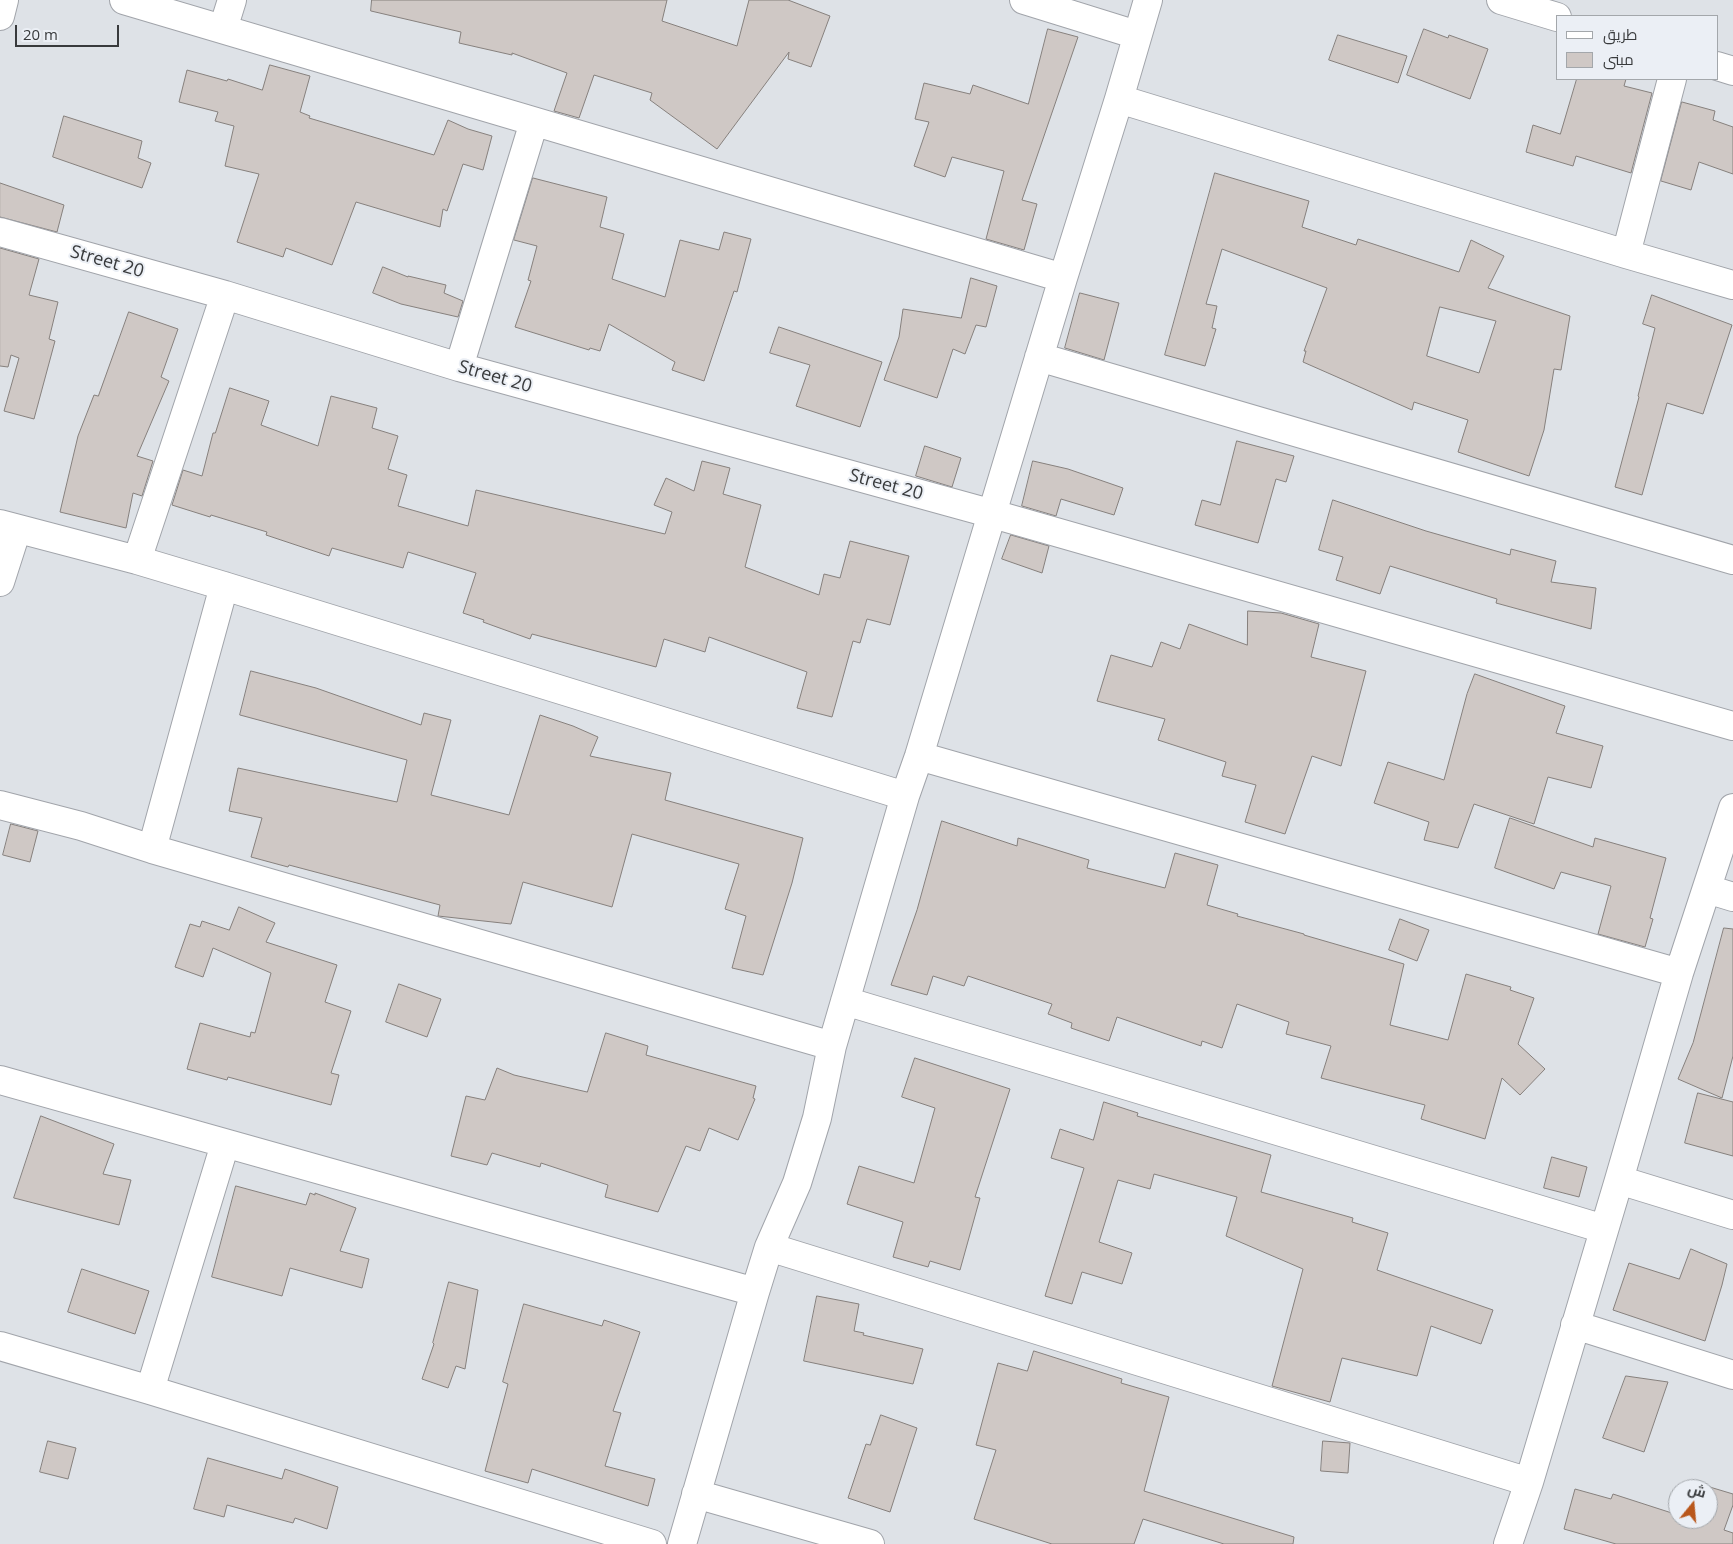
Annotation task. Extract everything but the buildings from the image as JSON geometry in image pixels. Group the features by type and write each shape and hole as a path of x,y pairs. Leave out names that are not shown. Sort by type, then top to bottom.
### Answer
{"street":[{"path":"0,16 4,0"},
{"path":"124,0 1062,278"},
{"path":"223,29 232,0"},
{"path":"1024,0 1137,36"},
{"path":"682,1544 769,1246 797,1183 817,1118 832,1046 905,796 1148,0"},
{"path":"1501,0 1556,17"},
{"path":"1718,66 1733,71"},
{"path":"1626,254 1672,80"},
{"path":"1119,99 1733,285"},
{"path":"459,367 534,122"},
{"name":"Street 20","path":"0,232 225,295 459,367 992,514 1733,726"},
{"path":"137,560 225,295"},
{"path":"1039,357 1733,560"},
{"path":"0,582 8,527 137,560 224,586 905,796"},
{"path":"152,849 224,586"},
{"path":"918,756 1679,972"},
{"path":"0,805 81,826 152,849 832,1046"},
{"path":"1508,1544 1619,1180 1679,972 1733,808"},
{"path":"1707,889 1733,896"},
{"path":"845,1001 1604,1229"},
{"path":"0,1080 755,1292"},
{"path":"150,1390 225,1144"},
{"path":"1619,1180 1733,1215"},
{"path":"769,1246 1528,1482"},
{"path":"1575,1325 1733,1375"},
{"path":"0,1346 652,1544"},
{"path":"696,1494 870,1544"}]}
